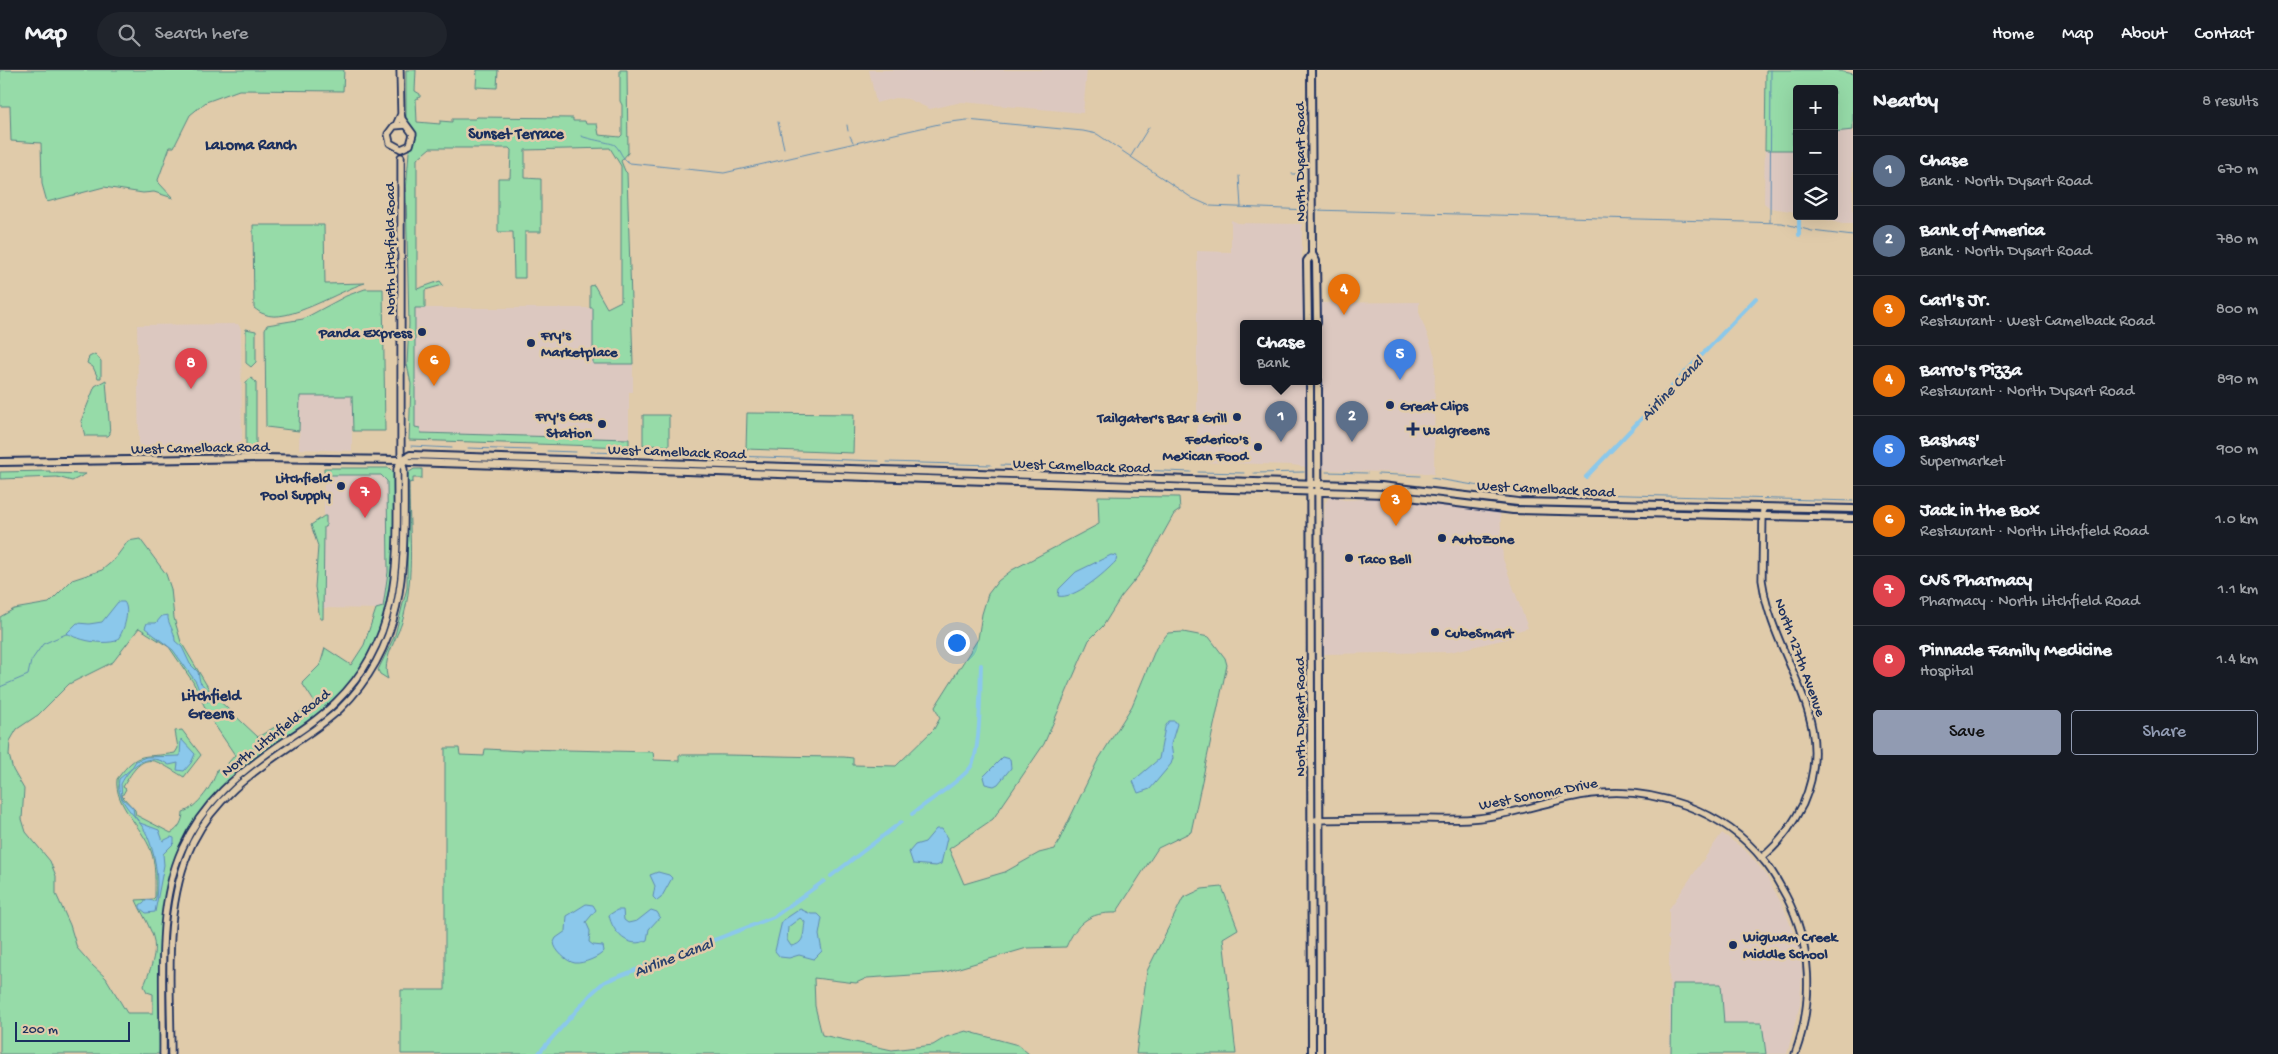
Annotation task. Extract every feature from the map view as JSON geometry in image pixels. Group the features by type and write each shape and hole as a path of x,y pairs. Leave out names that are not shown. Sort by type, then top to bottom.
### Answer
{"main road":[{"path":"400,70 401,114 406,125 411,129 413,136 411,143 406,148 396,148 390,143 388,136 390,129 396,125 401,114"},
{"name":"North Dysart Road","path":"1311,70 1311,222 1312,254 1316,261 1317,320"},
{"path":"396,125 406,125"},
{"name":"North Litchfield Road","path":"171,1054 172,916 180,876 193,842 211,813 237,785 325,722 347,702 370,675 385,645 400,599 404,562 404,469 401,460 401,157 396,148"},
{"name":"North Litchfield Road","path":"401,157 406,148"},
{"name":"North Dysart Road","path":"1308,320 1307,261 1312,254"},
{"name":"North Dysart Road","path":"1310,385 1312,1054"},
{"name":"North Dysart Road","path":"1318,385 1320,485 1320,1054"},
{"name":"West Camelback Road","path":"401,460 410,455 537,459 634,466 995,478 1194,484 1381,486 1518,502 1853,509"},
{"name":"West Camelback Road","path":"0,462 258,458 401,460 410,462 571,468 634,466"},
{"path":"489,465 502,462 530,463 537,459 543,463 564,464 571,468"},
{"name":"North Litchfield Road","path":"163,1054 165,912 171,882 183,847 198,820 222,790 244,771 324,714 358,677 374,652 385,627 392,598 397,562 397,469 401,460"},
{"name":"West Camelback Road","path":"1194,484 1390,495 1513,510 1853,518"},
{"path":"1424,499 1425,490"},
{"name":"North 127th Avenue","path":"1761,858 1789,829 1798,815 1809,789 1815,743 1812,722 1806,702 1765,597 1762,580 1763,508"},
{"path":"397,562 404,562"},
{"name":"West Sonoma Drive","path":"1312,820 1477,818 1588,794 1630,793 1658,797 1692,808 1726,827 1761,858 1772,873 1796,919 1807,966 1806,1011 1795,1054"}],"shaded area":[{"path":"869,70 1087,70 1083,113 962,102 930,109 908,99 895,98 876,103"},
{"path":"1766,70 1853,74 1853,224 1842,224 1828,220 1838,220 1838,85 1793,85 1793,211 1770,208 1764,203"},
{"path":"1231,220 1238,223 1302,224 1302,288 1305,303 1419,302 1419,312 1435,356 1434,474 1329,470 1292,465 1194,462 1197,446 1197,251 1231,252"},
{"path":"415,308 593,308 593,364 633,364 633,392 629,392 629,439 420,433 415,428"},
{"path":"238,324 241,329 242,441 240,450 238,452 139,452 137,325"},
{"path":"300,396 352,396 352,451 299,449"},
{"path":"324,475 381,475 387,481 388,572 383,607 380,609 323,608 324,526 326,526 326,517 324,516"},
{"path":"1328,498 1345,500 1380,498 1500,512 1503,559 1528,628 1514,632 1515,637 1450,652 1324,654 1325,556 1323,540 1325,503"},
{"name":"Wigwam Creek Middle School","path":"1722,833 1745,850 1764,872 1784,908 1799,948 1802,973 1800,1005 1787,1054 1670,1054 1669,941 1667,938 1669,934 1669,909"}],"green space":[{"path":"0,70 344,70 343,91 239,90 206,102 190,115 174,147 170,147 158,180 173,198 154,192 143,193 104,187 47,202 42,184 41,143 11,141 10,106 0,106"},
{"path":"406,70 416,70 415,91 420,94 420,97 416,99 417,122 440,124 440,121 452,122 452,119 475,119 477,117 573,118 573,121 597,124 599,135 620,137 622,135 622,105 620,101 620,70 627,70 628,153 621,161 627,173 633,364 593,364 593,308 590,308 590,286 594,285 607,308 621,301 621,166 610,148 525,150 525,178 541,179 541,232 525,232 525,278 514,278 513,232 498,232 498,178 510,178 511,150 509,148 430,148 417,159 417,289 440,281 443,285 425,290 425,308 415,308 415,427 420,428 421,433 629,439 629,447 409,440 411,384 407,364 409,324 406,192 409,152 414,143 414,129 406,118"},
{"path":"477,70 498,70 497,88 476,87"},
{"path":"1766,70 1834,70 1853,74 1853,130 1838,132 1838,85 1793,85 1793,150 1765,150"},
{"path":"253,225 324,225 325,284 365,283 286,315 274,316 261,313 254,308"},
{"path":"365,289 383,289 385,431 353,431 352,396 300,396 299,431 266,427 265,329 267,325 303,319 346,296"},
{"path":"246,329 256,331 256,362 251,367 246,363"},
{"path":"95,354 101,361 101,378 98,378 93,367 87,363 89,357"},
{"path":"251,378 256,382 256,443 251,448 246,444 246,382"},
{"path":"106,380 110,434 108,436 85,436 81,421 95,386"},
{"path":"747,413 854,414 853,453 746,449"},
{"path":"643,415 669,415 669,446 643,445"},
{"path":"324,468 389,468 394,473 394,574 388,609 368,658 347,688 322,712 271,746 226,783 196,819 166,891 162,1054 0,1054 0,617 14,609 49,603 72,580 102,570 114,560 128,541 140,539 166,574 171,589 174,618 181,642 212,694 258,737 315,703 302,683 320,665 325,648 351,665 364,645 376,609 383,607 388,572 387,481 381,475 324,475","holes":["139,628 169,647 193,682 210,718 235,755 222,770 217,769 216,775 205,794 194,806 183,812 180,824 171,833 136,815 135,810 122,796 126,789 123,787 137,766 144,762 157,762 184,777 201,755 182,730 175,731 178,748 175,753 137,759 117,779 117,789 124,807 151,851 155,874 155,897 153,899 136,900 153,936 153,958 144,986 147,992 153,994 153,1013 127,1013 106,978 77,948 70,925 56,894 56,876 50,861 26,832 22,819 24,789 13,770 9,755 10,741 17,729 38,715 69,684 113,662"]},
{"path":"414,469 422,469 422,478 413,478 413,482 409,483 411,552 409,586 403,619 388,657 386,672 388,679 380,674 378,670 395,635 407,588 408,473"},
{"path":"50,471 50,473 86,474 72,481 57,477 0,479 0,472"},
{"path":"1098,496 1179,497 1180,510 1174,514 1143,570 1121,597 1103,626 1089,640 1044,744 993,819 949,849 964,884 1005,872 1039,853 1055,849 1097,762 1132,706 1156,648 1168,633 1183,632 1209,637 1225,658 1227,665 1191,832 1158,848 1116,913 1098,915 1085,921 1075,931 1066,947 1027,948 942,973 867,978 856,983 814,978 815,1006 822,1035 892,1050 933,1045 946,1037 966,1031 1018,1045 1029,1054 401,1054 401,990 445,990 445,748 459,748 460,755 484,756 485,749 653,752 654,760 679,761 679,755 844,757 853,758 853,765 896,766 934,729 940,718 935,707 978,639 982,614 988,594 998,581 1012,570 1099,524"},
{"path":"326,516 326,526 324,527 323,619 320,619 315,587 318,546 311,525"},
{"path":"1222,887 1238,929 1223,938 1236,1054 1136,1054 1147,971 1183,898 1202,889"},
{"path":"1672,984 1721,984 1724,1023 1762,1023 1766,1054 1671,1054"}],"water":[{"path":"1111,555 1117,556 1116,561 1105,572 1080,590 1065,596 1058,596 1059,589 1076,572"},
{"path":"118,602 124,602 127,611 123,628 116,641 92,641 66,634 77,623 102,622"},
{"path":"168,615 175,641 182,647 190,664 198,672 200,682 210,693 208,702 202,698 196,682 173,650 145,628 147,623 156,623 162,616"},
{"path":"1169,721 1175,721 1177,724 1171,744 1173,758 1171,764 1150,789 1138,793 1133,781 1159,759 1165,727"},
{"path":"181,739 195,754 191,763 184,771 177,770 178,763 169,765 154,759 148,760 135,766 121,784 122,798 133,808 134,815 140,823 159,830 163,841 171,837 174,838 174,843 163,854 164,865 155,912 146,913 140,908 140,905 147,900 155,901 156,898 157,874 154,857 147,835 124,803 121,796 119,788 119,779 131,769 136,761 146,757 180,756"},
{"path":"1003,757 1010,759 1011,768 998,784 994,786 985,784 983,777"},
{"path":"936,829 942,829 947,838 941,864 936,866 913,864 909,852 915,845 925,842"},
{"path":"658,872 669,875 672,878 661,898 657,901 653,897 655,886 650,875"},
{"path":"586,904 593,905 596,910 586,922 590,931 589,942 593,945 603,946 604,951 591,960 575,963 568,960 556,949 554,942 556,938 566,931 567,916"},
{"path":"800,909 811,914 818,914 822,918 819,935 822,951 814,959 799,955 789,958 780,957 775,951 782,921","holes":["800,918 805,922 801,941 791,946 787,940 788,927"]},
{"path":"617,910 623,910 624,920 628,923 637,921 651,910 657,912 660,917 649,929 647,940 634,943 622,938 614,927 609,915"}],"waterway":[{"path":"1770,222 1771,70"},
{"path":"581,136 615,145 624,159 630,163 724,173 943,123 967,120 1083,131 1097,134 1192,198 1210,206 1310,210"},
{"path":"778,122 784,148"},
{"path":"847,125 848,131"},
{"path":"1131,156 1149,127"},
{"path":"850,136 853,142"},
{"path":"1292,174 1301,174"},
{"path":"1239,176 1241,207"},
{"path":"1314,210 1782,223 1812,231 1853,236"},
{"name":"Airline Canal","path":"1799,220 1799,235"},
{"name":"Airline Canal","path":"1586,477 1756,298"},
{"path":"411,446 452,448"},
{"path":"468,448 531,450"},
{"path":"547,451 576,452"},
{"path":"591,452 623,453"},
{"path":"646,453 879,461"},
{"path":"887,462 991,465"},
{"path":"1001,465 1191,472"},
{"path":"1198,472 1244,473"},
{"path":"1254,473 1304,472"},
{"path":"1326,472 1367,473"},
{"path":"1377,474 1420,476"},
{"path":"1431,478 1498,489"},
{"path":"1511,490 1548,492"},
{"name":"Airline Canal","path":"1557,492 1581,493"},
{"path":"1592,494 1853,501"},
{"path":"0,687 28,675 31,661 43,644 66,634"},
{"name":"Airline Canal","path":"912,814 958,780 974,761 978,735 981,665"},
{"name":"Airline Canal","path":"831,876 901,822"},
{"name":"Airline Canal","path":"538,1054 604,982 774,917 824,881"}],"place":[{"name":"Barro's Pizza","path":"1344,315"},
{"name":"Panda Express","path":"422,332"},
{"name":"Fry's Marketplace","path":"531,343"},
{"name":"Bashas'","path":"1400,380"},
{"name":"Jack in the Box","path":"434,386"},
{"name":"Pinnacle Family Medicine","path":"191,389"},
{"name":"Great Clips","path":"1390,405"},
{"name":"Tailgater's Bar & Grill","path":"1237,417"},
{"name":"Fry's Gas Station","path":"602,424"},
{"name":"Walgreens","path":"1413,429"},
{"name":"Chase","path":"1281,442"},
{"name":"Bank of America","path":"1352,442"},
{"name":"Federico's Mexican Food","path":"1258,447"},
{"name":"Litchfield Pool Supply","path":"341,486"},
{"name":"CVS Pharmacy","path":"365,518"},
{"name":"Carl's Jr.","path":"1396,526"},
{"name":"AutoZone","path":"1442,538"},
{"name":"Taco Bell","path":"1349,558"},
{"name":"CubeSmart","path":"1435,632"},
{"name":"Wigwam Creek Middle School","path":"1733,945"}],"district":[{"name":"Sunset Terrace","path":"516,132"},
{"name":"LaLoma Ranch","path":"251,143"},
{"name":"Litchfield Greens","path":"211,703"}]}
